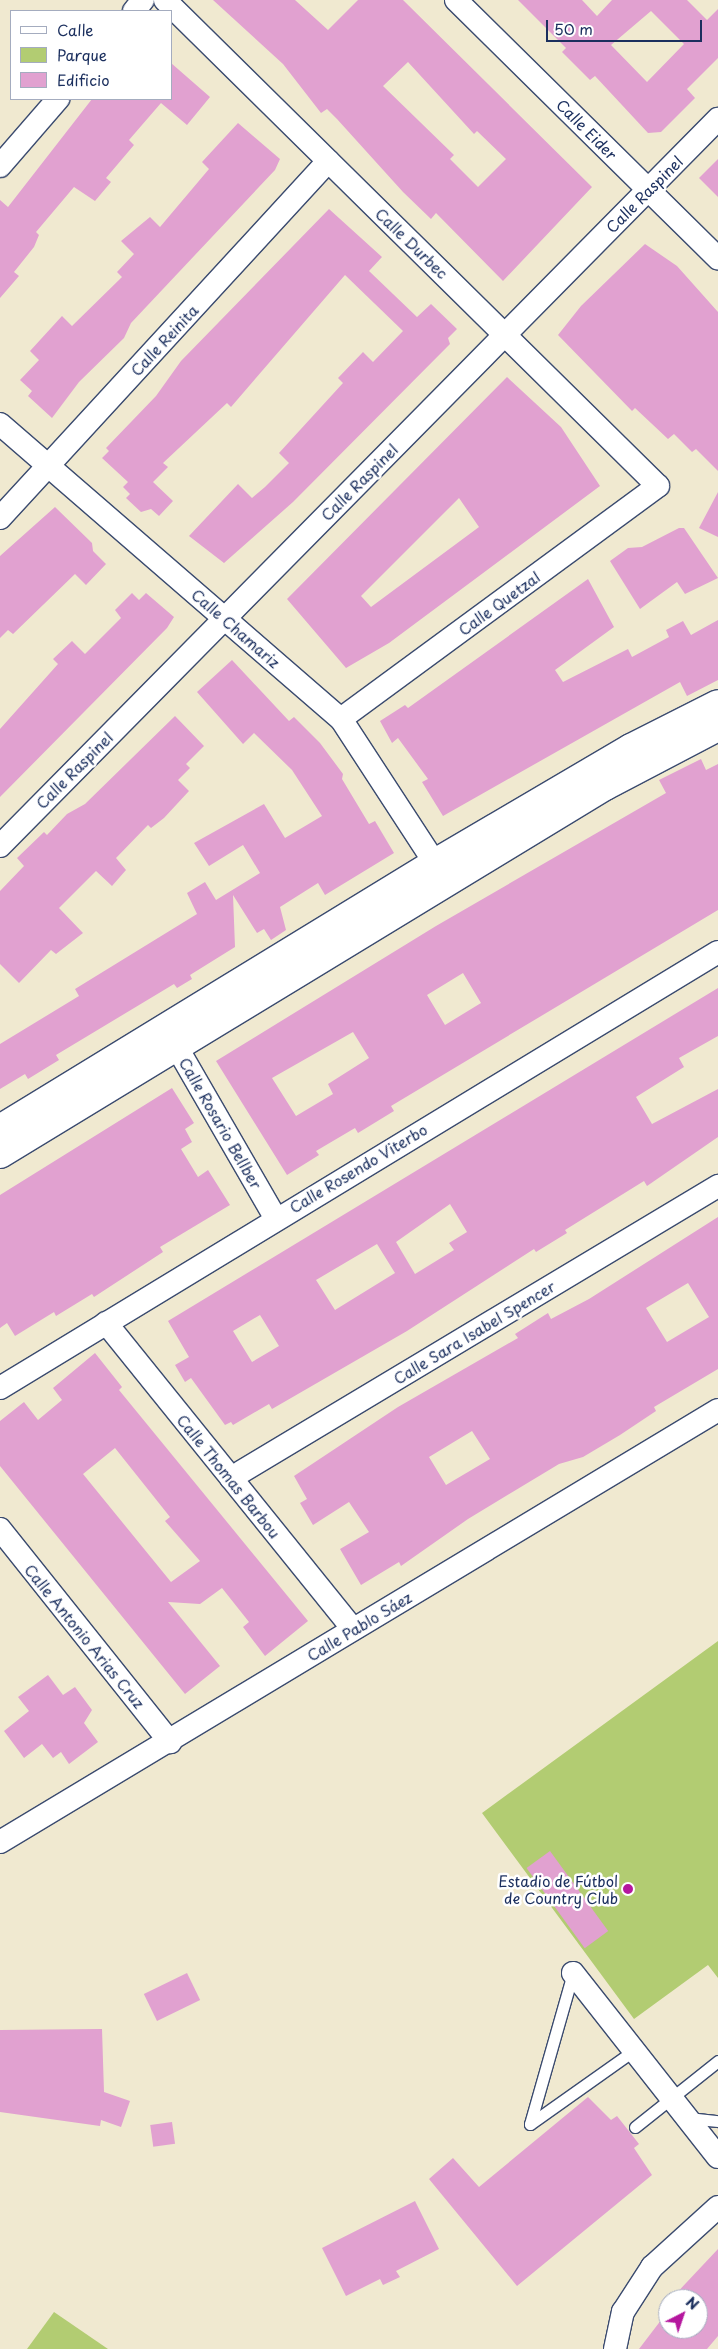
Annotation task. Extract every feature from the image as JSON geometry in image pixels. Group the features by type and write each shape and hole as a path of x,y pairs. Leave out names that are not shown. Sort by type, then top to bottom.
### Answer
{"street":[{"path":"135,10 143,0"},
{"name":"Calle Durbec","path":"165,0 658,486"},
{"name":"Calle Eider","path":"456,0 718,258"},
{"path":"0,166 57,100"},
{"name":"Calle Raspinel","path":"0,846 718,119"},
{"name":"Calle Reinita","path":"0,518 328,161"},
{"name":"Calle Chamariz","path":"0,424 340,719 435,863"},
{"name":"Calle Quetzal","path":"340,719 658,486"},
{"path":"0,1154 435,863 630,748 718,704"},
{"path":"0,1129 172,1038 605,786 718,727"},
{"name":"Calle Rosendo Viterbo","path":"0,1388 275,1217 718,952"},
{"name":"Calle Rosario Bellber","path":"172,1038 275,1217"},
{"name":"Calle Sara Isabel Spencer","path":"231,1478 718,1186"},
{"name":"Calle Thomas Barbou","path":"106,1323 353,1629"},
{"name":"Calle Pablo Sáez","path":"0,1842 170,1742 353,1629 717,1412"},
{"name":"Calle Antonio Arias Cruz","path":"0,1529 170,1742"},
{"path":"573,1973 636,2049 718,2157"},
{"path":"615,2349 623,2312 652,2267 718,2206"}],"lane":[{"path":"573,1973 530,2124 636,2049"},
{"path":"635,2127 671,2096 718,2060"},
{"path":"688,2118 718,2121"}],"green space":[{"name":"Estadio de Fútbol de Country Club","path":"718,1641 718,1978 708,1965 634,2019 482,1813"},
{"path":"54,2312 108,2349 27,2349"}],"building":[{"path":"213,0 295,0 328,30 358,0 403,0 592,187 503,281 436,213 431,219 403,192 327,109 321,113 283,64","holes":["408,62 474,134 477,131 506,159 478,187 450,159 454,155 383,86"]},
{"path":"518,0 582,0 597,16 612,0 687,0 707,20 718,9 718,58 687,89 695,98 661,132 648,133 595,76 590,80 562,52 566,48","holes":["651,11 684,44 647,82 611,45"]},
{"path":"172,64 210,97 187,125 161,103 129,140 134,145 106,178 111,182 95,201 74,187 36,232 39,235 34,247 14,272 19,276 0,298 0,200 8,207 91,100 172,100"},
{"path":"238,123 280,159 275,170 131,323 124,338 79,382 52,418 28,396 32,391 20,380 39,360 30,351 62,316 72,326 122,277 117,272 134,254 121,241 150,217 160,227 209,169 202,162"},
{"path":"718,159 718,197 699,178"},
{"path":"329,209 382,257 369,271 417,317 431,304 457,329 448,338 450,344 293,502 224,563 189,536 238,484 252,498 265,487 289,463 279,453 343,383 338,378 363,352 373,362 403,331 345,275 231,407 227,403 163,463 168,467 153,482 173,501 159,516 151,509 141,512 126,498 130,494 123,487 128,482 102,458 109,451 106,448 156,396 181,361"},
{"path":"645,244 677,266 718,312 718,471 696,449 692,452 674,434 668,439 635,408 632,411 558,335 581,306"},
{"path":"507,377 561,427 600,486 389,643 346,668 287,599","holes":["459,498 479,527 371,607 361,596"]},
{"path":"718,492 718,537 699,528"},
{"path":"55,507 92,543 93,551 106,564 86,585 75,574 13,634 8,630 0,638 0,556"},
{"path":"679,528 684,528 718,578 685,594 677,582 640,609 610,561 628,548 642,547"},
{"path":"588,579 614,627 555,670 563,682 628,649 632,657 669,637 666,630 683,621 691,635 718,620 718,680 687,696 680,682 443,816 422,782 428,779 398,738 392,743 380,721 405,705 408,708"},
{"path":"132,593 139,600 146,593 174,617 167,628 0,797 0,729 58,664 53,659 72,641 85,654 121,618 115,610"},
{"path":"232,660 289,721 294,717 320,743 343,774 342,779 369,824 375,821 394,853 325,895 318,883 280,907 286,930 271,940 264,929 257,933 233,895 235,947 190,975 192,979 177,988 174,984 56,1055 59,1060 28,1079 25,1074 0,1089 0,1044 79,996 75,989 197,914 187,893 205,882 216,900 260,873 243,845 209,866 194,843 264,804 285,838 322,816 292,770 254,733 243,744 197,692"},
{"path":"175,716 204,746 186,764 190,768 178,780 189,791 164,818 151,828 148,825 116,858 126,870 112,886 96,871 59,908 83,933 56,954 51,950 19,983 0,964 0,891 24,866 17,858 44,832 47,835 67,814 85,804"},
{"path":"701,759 706,770 718,764 718,910 391,1106 394,1111 358,1133 355,1128 316,1151 319,1155 287,1175 216,1061 436,926 666,793 659,780","holes":["463,973 481,1003 445,1025 427,995","353,1032 369,1058 328,1084 333,1094 296,1116 272,1078"]},
{"path":"718,988 718,1036 679,1058 684,1067 636,1097 652,1124 718,1089 718,1137 647,1186 644,1181 565,1230 567,1233 536,1252 534,1249 407,1331 272,1409 269,1404 233,1425 231,1422 225,1425 191,1378 185,1382 175,1365 189,1357 168,1321","holes":["450,1204 467,1232 449,1243 454,1250 415,1274 396,1242","377,1244 395,1273 335,1310 316,1280","260,1315 279,1346 252,1362 233,1331"]},
{"path":"172,1088 194,1123 185,1129 192,1142 181,1149 198,1177 208,1170 230,1205 160,1247 163,1252 94,1297 92,1294 56,1316 54,1312 15,1336 7,1323 0,1328 0,1195"},
{"path":"718,1217 718,1369 654,1407 656,1411 620,1435 583,1457 559,1464 468,1519 401,1566 399,1562 361,1585 340,1549 369,1532 349,1502 313,1525 300,1503 307,1499 294,1476 398,1407 518,1338 515,1334 548,1313 551,1319 589,1299","holes":["688,1283 709,1317 667,1342 646,1308","472,1431 490,1459 446,1485 429,1457"]},
{"path":"95,1353 122,1387 119,1390 308,1621 265,1656 243,1627 249,1622 222,1588 200,1604 168,1602 220,1666 185,1694 0,1466 0,1421 24,1402 38,1420 62,1400 53,1388","holes":["115,1448 170,1517 165,1521 200,1561 171,1582 83,1474"]},
{"path":"48,1675 63,1695 75,1687 92,1710 84,1723 98,1742 69,1764 61,1752 53,1758 42,1744 24,1758 4,1731 29,1711 18,1697"},
{"path":"550,1851 608,1931 585,1948 527,1868"},
{"path":"187,1973 200,2000 157,2021 144,1994"},
{"path":"102,2029 104,2092 130,2101 121,2127 101,2120 100,2126 0,2112 0,2030"},
{"path":"588,2097 611,2120 617,2116 639,2144 634,2148 652,2175 517,2286 429,2179 453,2158 479,2187"},
{"path":"172,2122 175,2144 153,2147 150,2125"},
{"path":"415,2201 439,2249 396,2271 400,2277 383,2285 380,2279 346,2296 322,2248"},
{"path":"718,2249 718,2336 707,2349 639,2349 658,2324 658,2339 708,2339 708,2289 680,2289"}],"place":[{"name":"Estadio de Fútbol de Country Club","path":"628,1889"}]}
